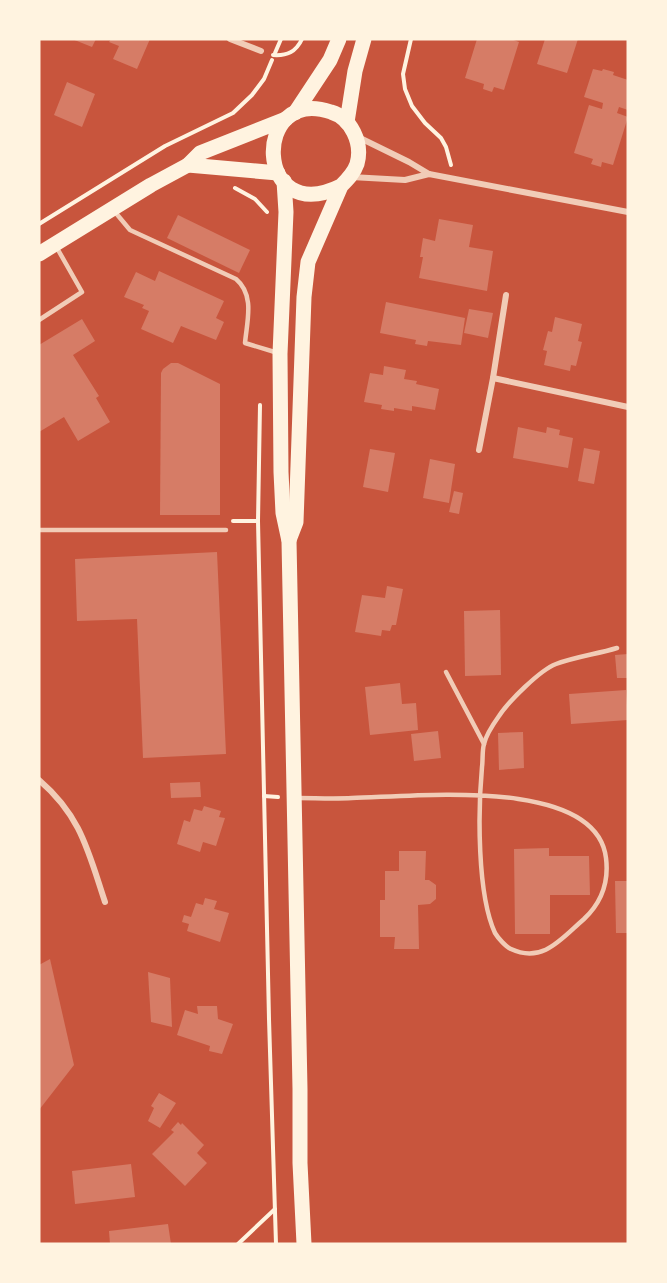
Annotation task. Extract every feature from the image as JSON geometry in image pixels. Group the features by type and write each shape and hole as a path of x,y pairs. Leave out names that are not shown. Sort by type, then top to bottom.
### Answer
{"main road":[{"path":"304,1244 300,1163 289,541 283,513 280,472 280,354 285,245 281,177 273,159 272,145 277,131 291,116 330,60 339,39"},
{"path":"289,541 296,522 304,297 308,262 346,181 357,164 358,150 351,129 355,71 364,39"},
{"path":"39,254 188,165 200,153 309,108 336,113 351,129"},
{"path":"188,165 281,177 296,191 312,195 327,193 346,181"}],"street":[{"path":"230,39 261,51"},
{"path":"351,129 429,174 628,212"},
{"path":"346,181 405,180 429,174"},
{"path":"479,450 494,378 506,295"},
{"path":"494,378 628,407"},
{"path":"39,780 68,808 86,844 105,902"}],"lane":[{"path":"113,209 130,230 236,279 242,284 246,289 248,305 245,343 280,354"},
{"path":"39,320 82,292 55,244"},
{"path":"39,530 226,530"},
{"path":"294,798 439,794 480,796 544,803 581,818 597,832 606,855 605,890 591,912 548,950 534,954 509,949 496,935 489,912 482,869 480,796 484,744 499,715 527,685 554,665 617,648"},
{"path":"446,672 484,744"}],"path":[{"path":"39,225 165,146 233,112 264,79 281,39"},
{"path":"261,51 274,56 284,56 292,52 302,39"},
{"path":"411,39 403,74 405,89 412,106 447,147 452,178"},
{"path":"230,186 255,199 266,210 268,217"},
{"path":"261,396 258,442 258,521 276,1244"},
{"path":"226,521 258,521"},
{"path":"238,1244 275,1208"}],"building":[{"path":"72,39 96,39 92,47"},
{"path":"111,39 150,39 137,69 113,59 119,46 109,42"},
{"path":"477,39 511,39 519,42 504,90 494,87 492,92 483,89 484,84 465,78"},
{"path":"545,39 578,39 567,73 537,64"},
{"path":"593,69 614,72 613,75 628,80 628,110 619,107 617,113 628,117 613,165 602,162 601,167 591,164 593,159 574,153 589,105 602,109 603,103 584,97"},
{"path":"67,82 95,94 82,127 54,115"},
{"path":"178,215 250,250 239,273 167,238"},
{"path":"439,219 473,225 469,247 493,251 487,291 419,278 423,257 420,257 423,238 435,241"},
{"path":"159,271 224,301 216,318 224,322 216,340 181,326 173,343 141,329 149,311 142,308 144,305 124,297 136,272 155,281"},
{"path":"386,302 465,318 461,345 428,341 427,346 415,344 416,340 380,333"},
{"path":"469,309 493,313 488,338 464,333"},
{"path":"555,317 582,324 578,341 582,342 576,366 571,365 570,371 544,365 547,351 543,350 548,331 552,332"},
{"path":"82,319 95,341 73,355 99,396 96,398 110,422 78,441 64,417 39,432 39,345"},
{"path":"171,363 178,363 220,384 220,515 160,515 161,373"},
{"path":"384,366 406,370 404,379 439,389 435,410 412,406 412,411 394,408 394,411 381,409 382,405 364,402 370,373 383,375"},
{"path":"518,427 546,433 547,427 560,430 559,435 573,438 568,468 513,458"},
{"path":"584,448 600,451 594,484 578,481"},
{"path":"370,449 395,453 388,492 363,487"},
{"path":"430,459 455,464 449,503 423,498"},
{"path":"454,491 463,493 459,514 449,512"},
{"path":"217,552 226,754 143,758 137,619 77,621 75,559"},
{"path":"387,586 403,589 396,625 392,625 390,631 382,630 381,636 355,632 362,595 385,598"},
{"path":"500,610 501,675 465,676 464,611"},
{"path":"628,654 628,678 617,678 615,655"},
{"path":"400,683 402,704 416,703 418,730 370,735 365,687"},
{"path":"626,690 628,720 571,724 569,694"},
{"path":"438,731 441,758 414,761 411,734"},
{"path":"523,732 524,768 499,770 498,733"},
{"path":"200,782 201,797 171,798 170,783"},
{"path":"204,806 221,811 219,817 225,818 216,846 203,842 200,852 177,844 184,820 190,822 194,809 202,811"},
{"path":"549,848 549,856 589,856 590,895 550,895 550,934 515,934 514,849"},
{"path":"399,851 426,851 425,880 436,885 436,899 430,904 418,905 419,949 394,949 395,937 380,937 380,900 385,900 385,871 399,871"},
{"path":"615,881 628,881 628,933 616,933"},
{"path":"205,898 217,901 214,909 229,913 220,942 187,931 189,924 182,922 184,915 191,917 196,903 203,905"},
{"path":"50,959 74,1065 39,1110 39,965"},
{"path":"148,972 170,978 172,1027 151,1022"},
{"path":"197,1006 217,1006 218,1019 233,1024 222,1054 209,1051 210,1046 177,1035 185,1010 198,1014"},
{"path":"159,1093 176,1103 160,1128 148,1121 154,1108 151,1106"},
{"path":"178,1122 181,1125 182,1123 204,1145 197,1153 207,1163 185,1186 152,1154 174,1132 171,1130"},
{"path":"131,1164 135,1197 75,1204 72,1171"},
{"path":"168,1224 171,1244 110,1244 109,1231"}]}
